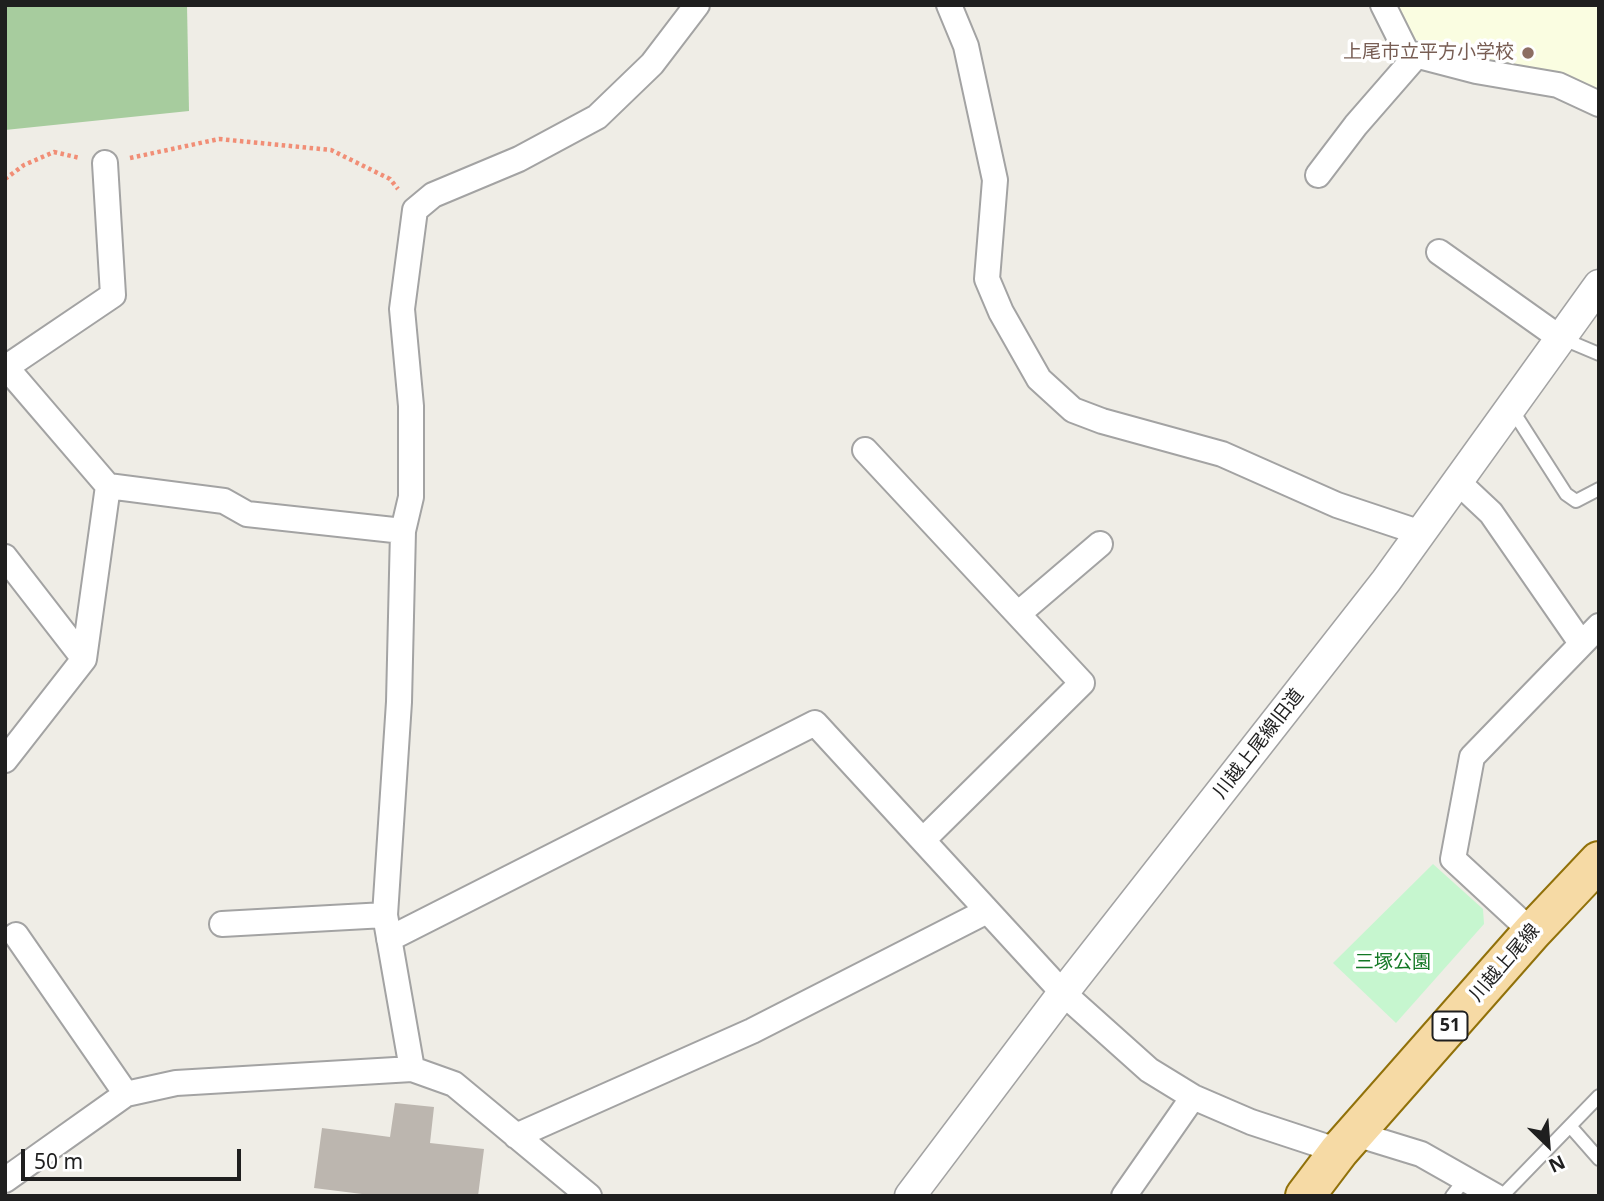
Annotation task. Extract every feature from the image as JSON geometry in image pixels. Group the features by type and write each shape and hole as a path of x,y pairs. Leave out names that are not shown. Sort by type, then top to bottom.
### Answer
{"main road":[{"name":"川越上尾線","path":"1305,1196 1348,1142 1532,932 1599,861"}],"street":[{"path":"412,1069 387,927 399,702 402,531 411,497 411,406 402,309 415,209 433,195 519,159 597,117 652,64 697,5"},
{"path":"949,5 966,46 995,180 987,279 1039,379 1073,410 1101,421 1222,454 1337,505 1421,533"},
{"path":"1383,5 1408,53 1476,71 1558,85 1599,104"},
{"path":"1318,175 1356,125 1417,55"},
{"path":"105,163 113,295 5,367 108,486 224,501 247,514 402,531"},
{"path":"1439,252 1560,338"},
{"name":"川越上尾線旧道","path":"911,1196 1063,993 1378,592 1599,285"},
{"path":"865,450 1082,682 923,840"},
{"path":"1458,482 1492,513 1581,643"},
{"path":"7,755 84,659 108,486"},
{"path":"1018,614 1100,544"},
{"path":"5,557 84,659"},
{"path":"1532,932 1452,859 1472,757 1599,625"},
{"path":"222,924 387,927 815,723 1063,993 1149,1070 1193,1097 1251,1122 1421,1154 1459,1187 1495,1196"},
{"path":"516,1136 752,1031 987,911"},
{"path":"16,935 126,1094"},
{"path":"5,1180 126,1094 176,1083 412,1069 454,1084 589,1196"},
{"path":"1124,1196 1193,1097"}],"lane":[{"path":"1560,338 1599,354"},
{"path":"1511,407 1566,494 1576,501 1599,489"},
{"path":"1502,1196 1599,1096"},
{"path":"1570,1126 1599,1159"}],"path":[{"path":"5,179 24,164 54,152 105,163 219,139 331,150 390,179 415,209"}],"shaded area":[{"name":"上尾市立平方小学校","path":"1397,5 1599,5 1599,94 1500,67 1414,39"}],"green space":[{"path":"5,5 187,5 189,111 5,130"},
{"name":"三塚公園","path":"1433,864 1483,909 1484,924 1396,1023 1333,963"}],"building":[{"path":"395,1103 434,1107 430,1143 484,1149 478,1196 378,1196 314,1188 322,1128 390,1137"}],"place":[{"name":"上尾市立平方小学校","path":"1528,53"}]}
